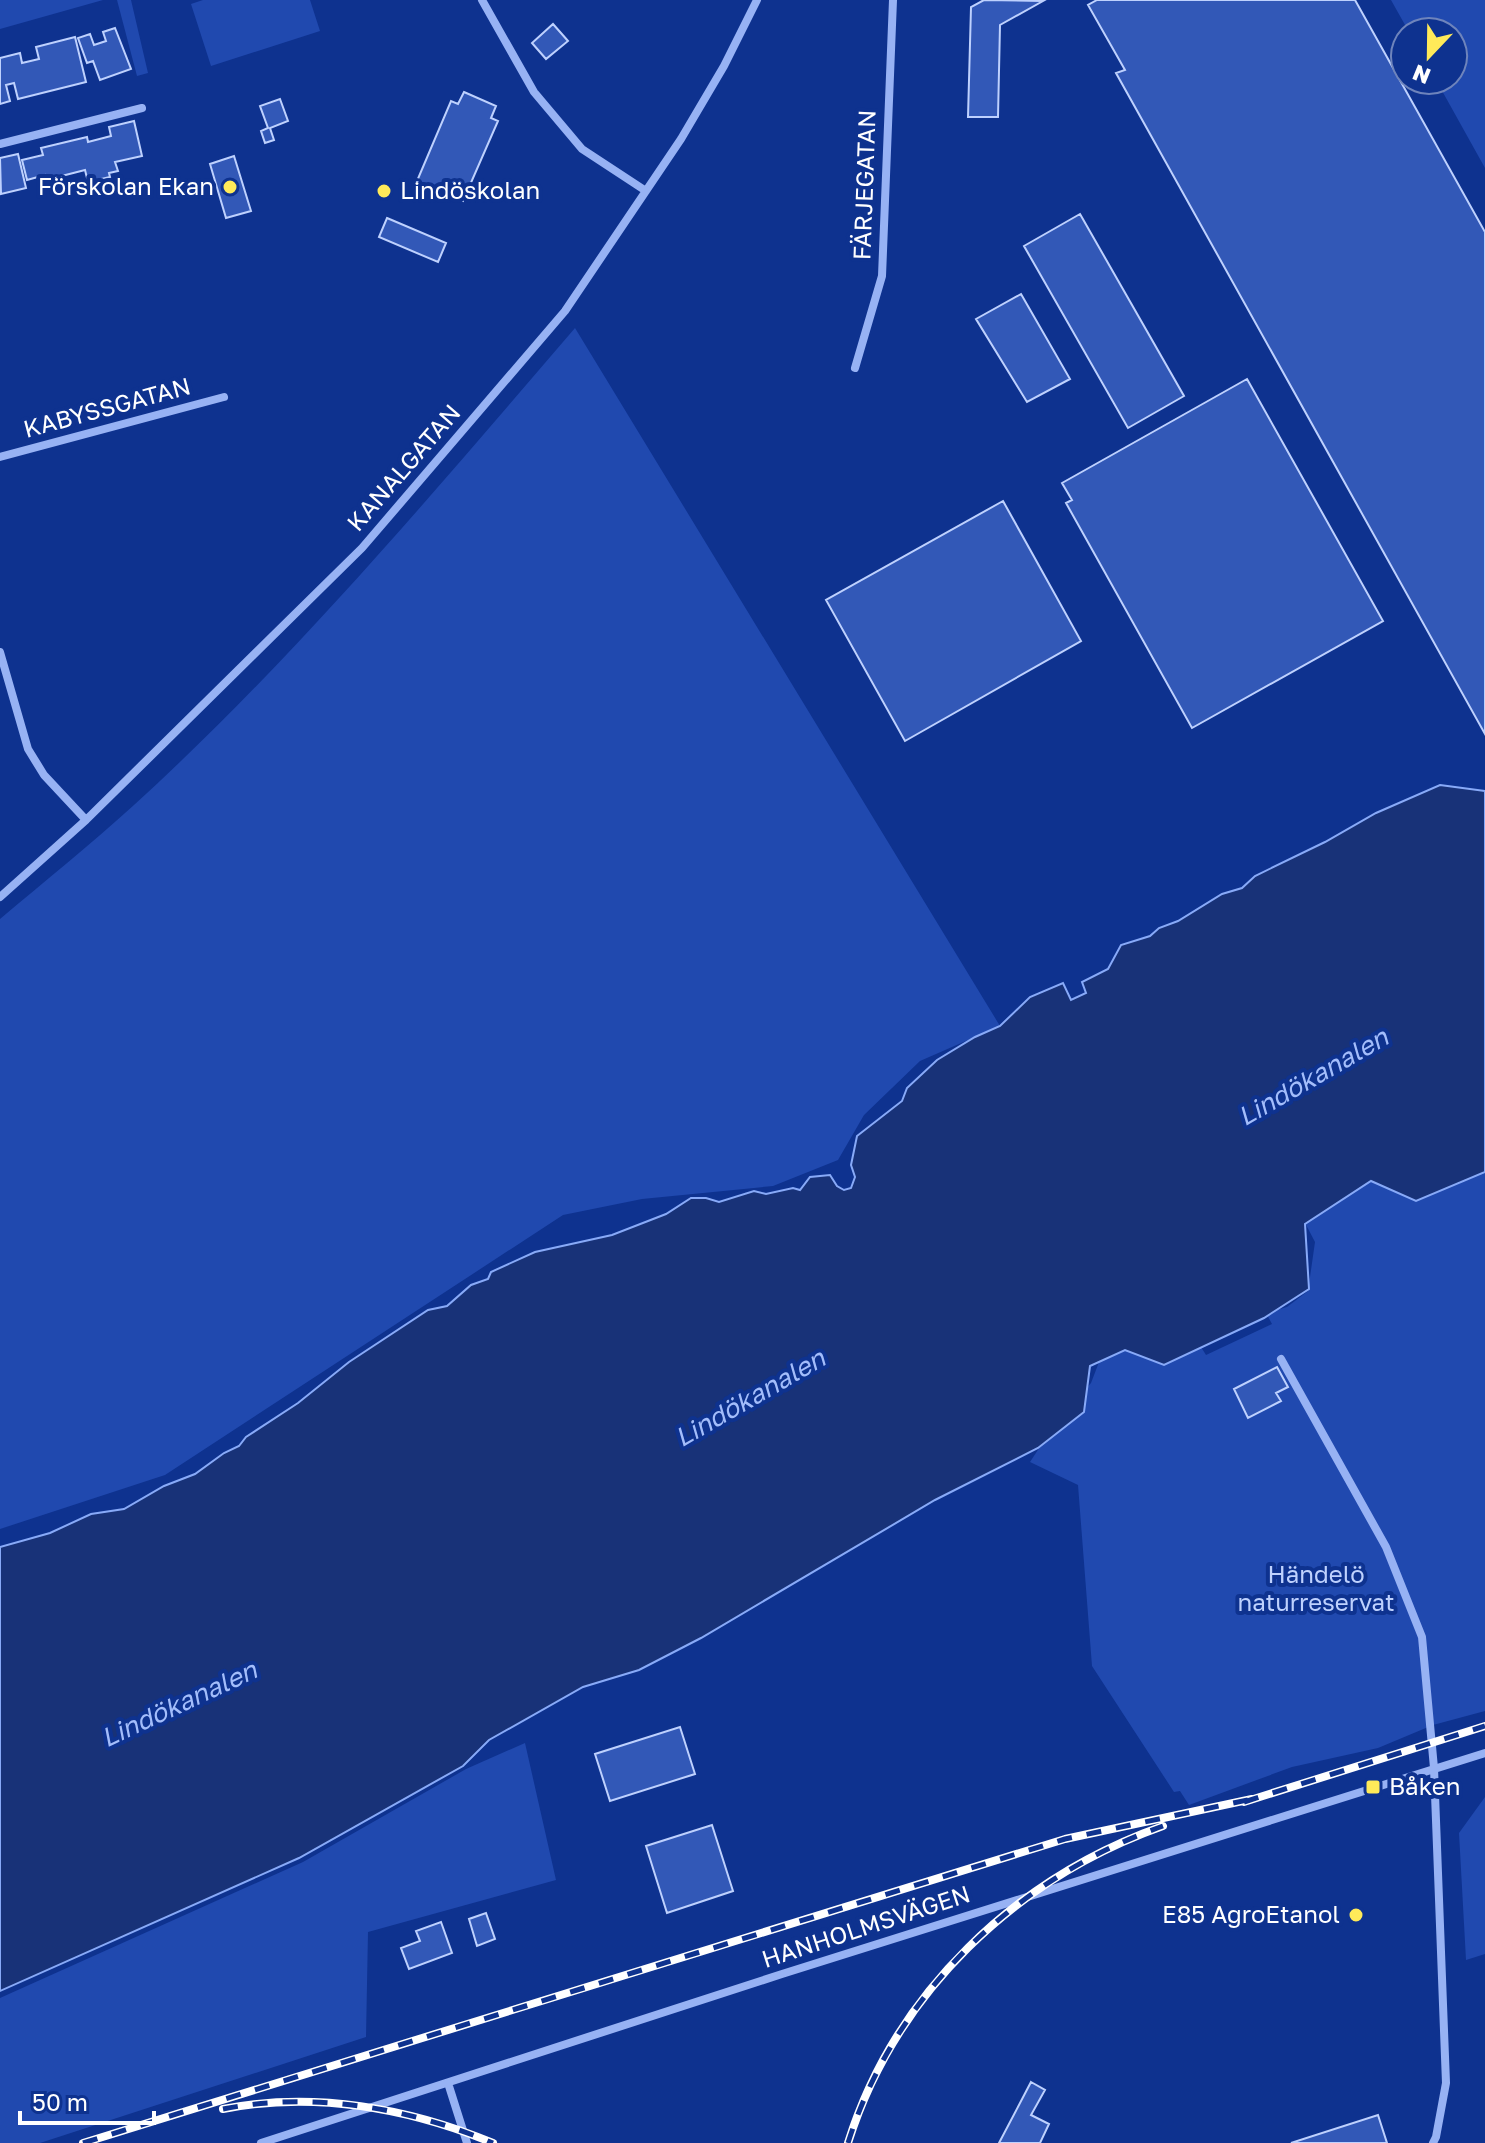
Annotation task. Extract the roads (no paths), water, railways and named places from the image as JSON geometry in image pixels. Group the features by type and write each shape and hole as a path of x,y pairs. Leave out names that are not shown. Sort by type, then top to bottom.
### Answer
{"street":[{"path":"482,0 534,92 582,149 646,191"},
{"name":"KANALGATAN","path":"0,897 86,820 362,548 565,311 695,115 757,0"},
{"name":"FÄRJEGATAN","path":"855,368 882,276 893,0"},
{"path":"0,144 142,108"},
{"name":"KABYSSGATAN","path":"0,457 224,397"},
{"path":"0,652 28,749 44,775 86,820"},
{"path":"1281,1359 1386,1547 1422,1637 1434,1768 1446,2083 1437,2141"},
{"name":"HANHOLMSVÄGEN","path":"261,2143 1485,1753"},
{"path":"448,2083 467,2143"}],"water":[{"name":"Lindökanalen","path":"1440,785 1485,791 1485,1172 1416,1201 1371,1181 1305,1224 1309,1289 1264,1318 1164,1365 1125,1350 1090,1366 1084,1412 1038,1448 935,1500 701,1638 639,1670 583,1687 489,1740 463,1766 299,1858 0,1991 0,1547 50,1533 91,1514 124,1509 164,1486 195,1474 239,1446 246,1437 298,1403 349,1362 428,1310 447,1306 471,1285 488,1279 491,1272 535,1252 612,1235 666,1214 691,1198 719,1202 754,1191 766,1194 793,1188 800,1190 810,1177 830,1175 837,1186 844,1190 851,1188 855,1177 851,1165 857,1136 902,1101 907,1088 937,1060 1000,1026 1030,997 1063,983 1071,1000 1086,993 1082,982 1108,969 1121,945 1150,936 1222,894 1242,888 1255,876 1376,813"}],"railway":[{"path":"1244,1802 1485,1726"},
{"path":"83,2143 1065,1839 1252,1799"},
{"path":"848,2143 869,2088 896,2038 930,1990 968,1948 1011,1910 1058,1876 1109,1848 1163,1826"},
{"path":"223,2109 292,2102 361,2106 428,2120 493,2143"}],"place":[{"name":"Förskolan Ekan","path":"230,187"},
{"name":"Lindöskolan","path":"384,191"},
{"name":"Båken","path":"1373,1787"},
{"name":"E85 AgroEtanol","path":"1356,1915"}],"park label":[{"name":"Händelö naturreservat","path":"1316,1589"}]}
